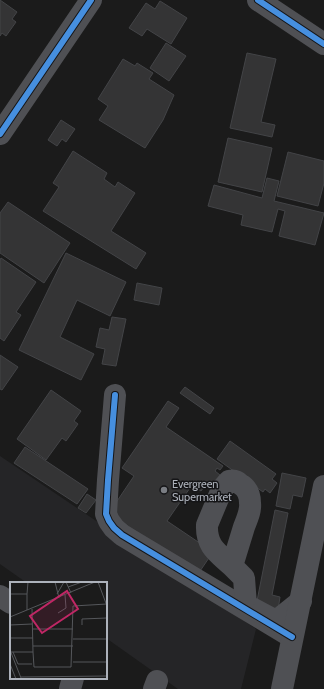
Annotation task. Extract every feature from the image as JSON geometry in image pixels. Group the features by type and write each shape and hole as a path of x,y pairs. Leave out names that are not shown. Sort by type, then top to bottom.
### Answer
{"street":[{"path":"0,134 91,0"},
{"path":"258,0 324,44"},
{"path":"115,395 106,514 114,528 122,535 292,637"},
{"path":"282,689 292,637 319,536 324,486"},
{"path":"232,566 244,578 246,605 276,621 301,601"},
{"path":"0,596 10,602"},
{"path":"70,689 73,679"}],"shaded area":[{"path":"0,456 256,629 241,689 178,689 107,639 107,582 26,582 0,564"}],"building":[{"path":"0,0 17,12 12,19 16,22 6,36 2,33 0,36"},
{"path":"160,1 187,18 171,44 147,29 142,36 129,28 146,3 155,9"},
{"path":"166,43 186,56 169,81 150,68"},
{"path":"247,53 276,59 261,122 275,125 272,137 230,128"},
{"path":"123,59 135,66 137,63 153,73 149,79 174,95 163,120 145,148 99,120 108,106 98,99"},
{"path":"61,120 75,129 66,142 62,139 57,146 48,140"},
{"path":"228,138 272,148 262,192 218,182"},
{"path":"73,151 107,173 104,179 115,187 118,182 135,193 111,231 146,253 136,269 43,211 59,187 53,183"},
{"path":"288,152 324,161 324,183 318,206 277,196"},
{"path":"267,178 279,181 274,201 324,213 315,245 279,236 285,211 278,209 272,232 241,225 243,215 208,206 214,185 262,198"},
{"path":"8,202 70,243 44,283 0,253 0,213"},
{"path":"66,253 126,282 110,316 77,300 60,337 94,354 81,380 19,350"},
{"path":"1,258 36,282 16,312 21,315 4,341 0,338"},
{"path":"137,283 162,288 159,305 134,300"},
{"path":"112,317 126,319 116,366 102,364 105,349 96,347 100,328 109,330"},
{"path":"0,355 18,367 2,390 0,389"},
{"path":"185,387 214,408 210,414 180,393"},
{"path":"51,390 81,411 74,421 78,424 66,441 62,438 46,460 17,439"},
{"path":"168,401 179,408 166,427 223,466 220,470 217,468 215,471 220,475 213,486 208,482 201,491 192,485 167,521 213,552 198,574 109,513 134,476 122,468"},
{"path":"230,441 276,474 272,479 277,483 270,493 265,489 263,492 217,459"},
{"path":"25,447 88,489 77,504 14,463"},
{"path":"282,473 306,478 302,497 293,495 290,509 276,506"},
{"path":"87,494 96,500 86,513 78,508"},
{"path":"275,510 288,513 272,595 280,597 278,610 256,606"}],"cycle path":[{"path":"0,134 91,0"},
{"path":"258,0 324,44"},
{"path":"115,395 106,514 114,528 122,535 292,637"}],"place":[{"name":"Evergreen Supermarket","path":"164,490"}]}
